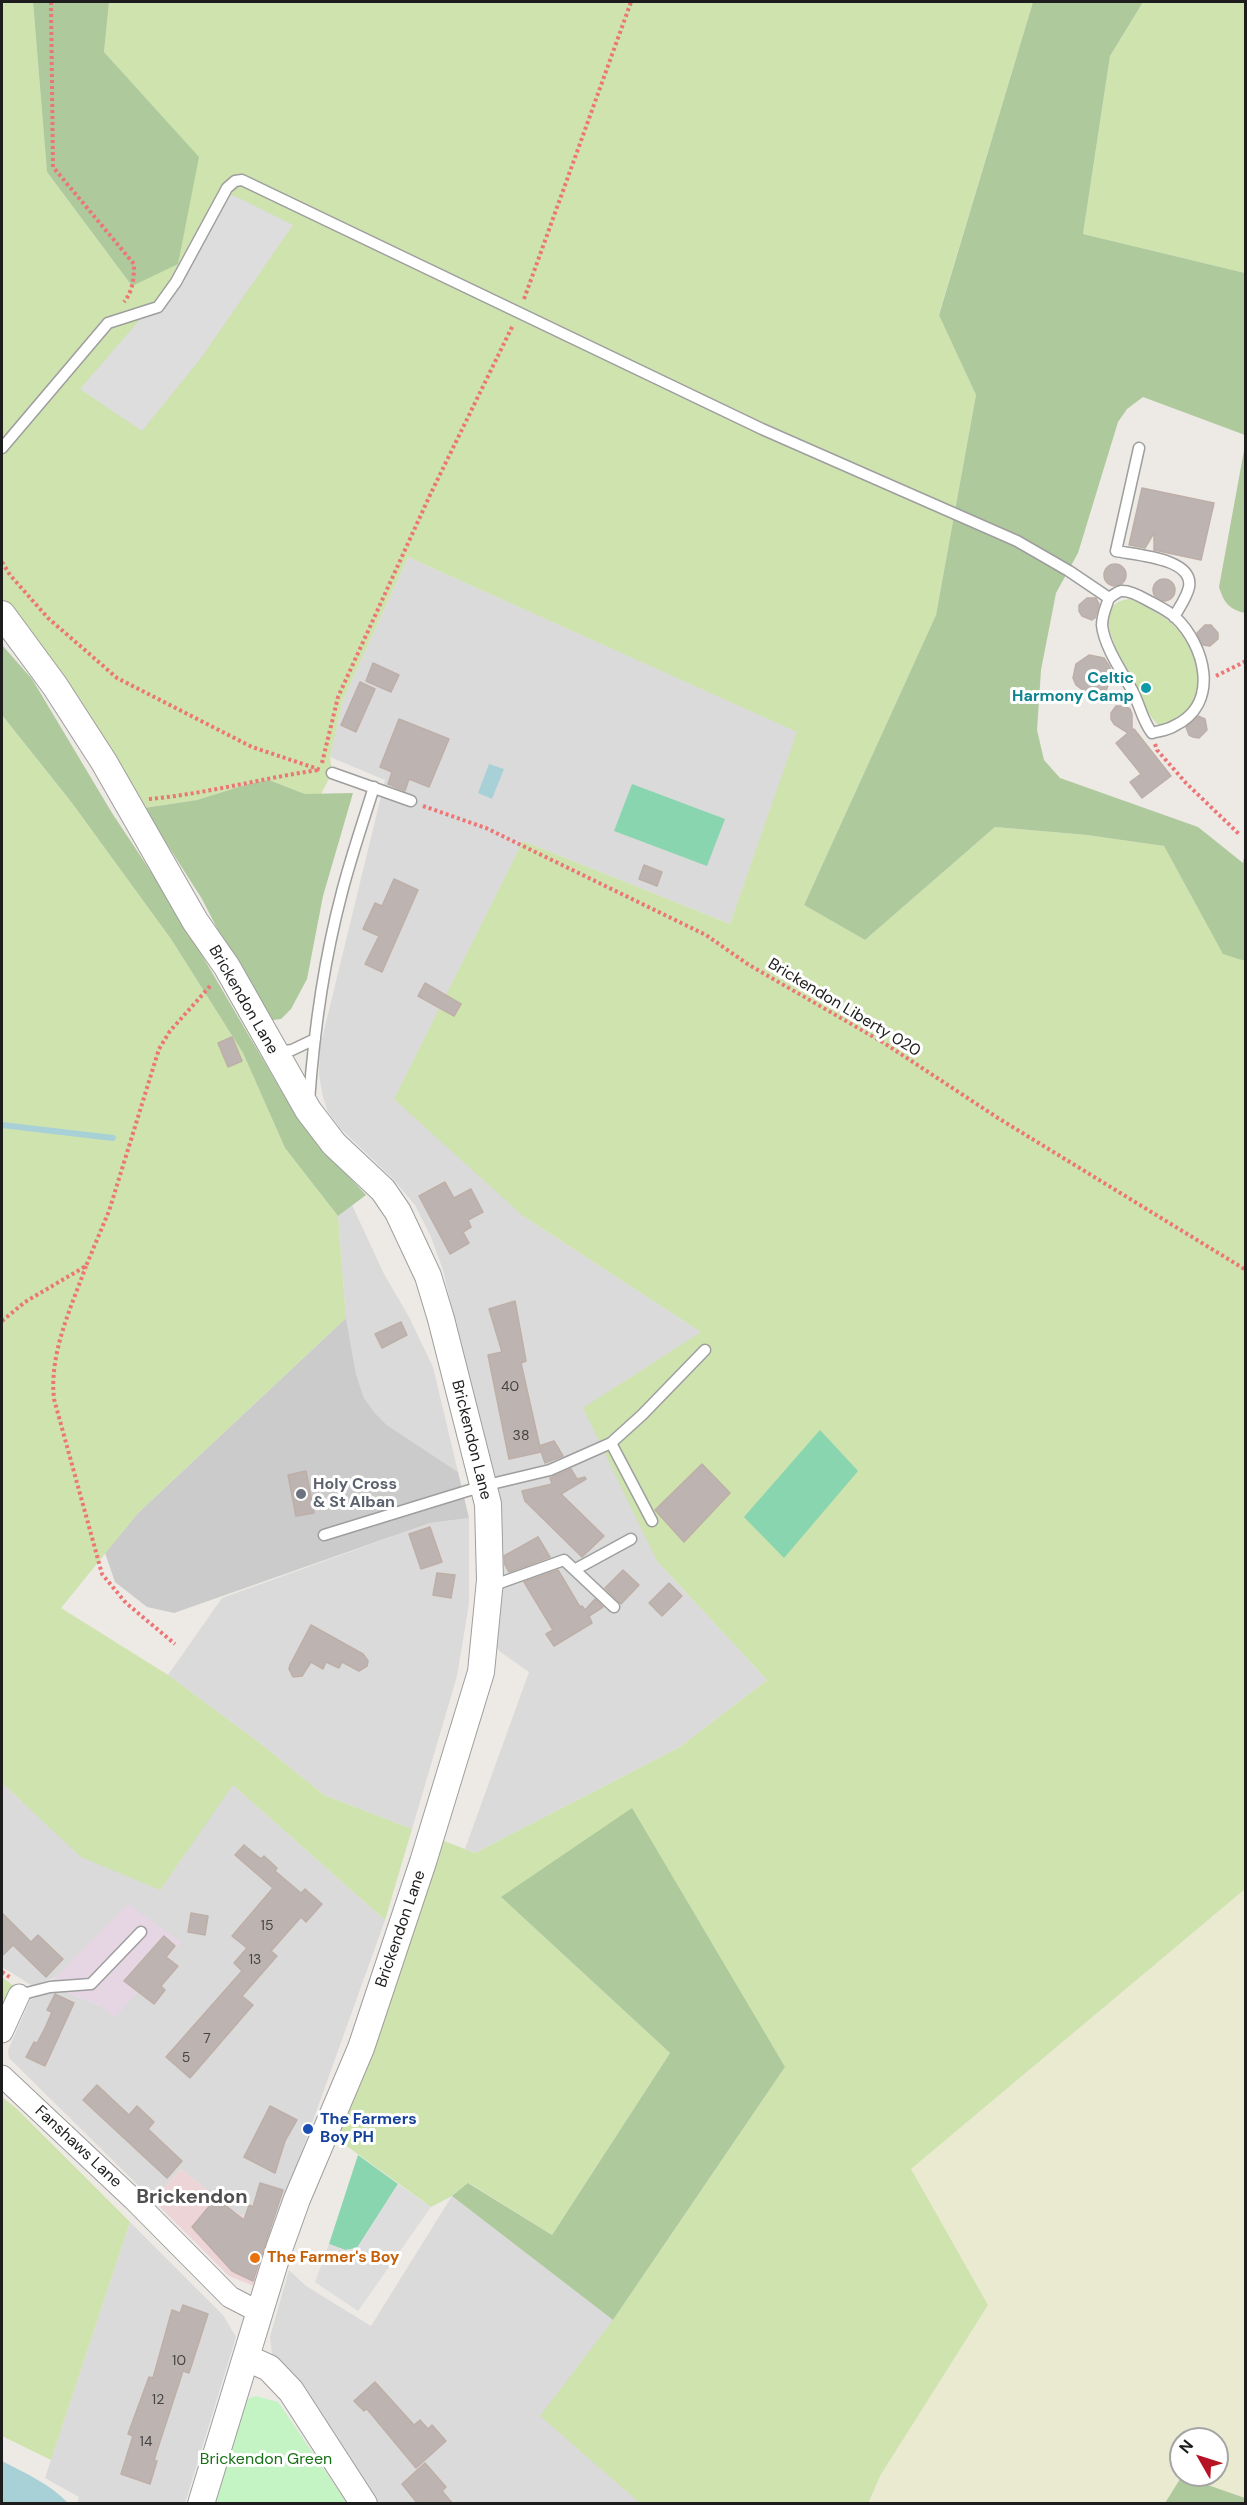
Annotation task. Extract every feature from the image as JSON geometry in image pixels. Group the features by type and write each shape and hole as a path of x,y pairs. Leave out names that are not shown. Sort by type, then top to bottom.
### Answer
{"street":[{"name":"Brickendon Lane","path":"2,614 55,686 128,802 195,921 227,967 273,1052 308,1110 334,1144 383,1190 409,1234 428,1276 441,1319 488,1504 490,1580 481,1672 423,1862 361,2048 297,2199 247,2358"},
{"path":"2,2032 19,1995"},
{"name":"Fanshaws Lane","path":"2,2076 133,2199 230,2297 261,2313"},
{"path":"201,2504 247,2358 268,2368 291,2391 364,2504"}],"lane":[{"path":"2,448 108,323 158,307 176,282 227,188 235,181 242,180 762,429 1017,541 1069,571 1109,598"},
{"path":"1139,448 1116,551 1174,562 1183,570 1188,578 1189,588 1174,617"},
{"path":"1121,591 1142,596 1174,617 1196,646 1204,665 1203,680 1198,703 1189,716 1175,726 1152,733 1144,722 1103,630 1104,611 1109,598 1121,591"},
{"path":"332,773 411,801"},
{"path":"308,1110 315,1039 331,939 342,892 374,787"},
{"path":"273,1052 292,1050 315,1039"},
{"path":"324,1535 483,1486 550,1470 611,1443 642,1415 705,1350"},
{"path":"611,1443 652,1521"},
{"path":"576,1569 631,1539"},
{"path":"490,1580 497,1584 564,1560 614,1607"},
{"path":"19,1995 50,1987 91,1984 141,1932"}],"path":[{"path":"51,2 53,167 134,264 134,280 129,296 108,323"},
{"path":"320,770 338,697 430,495 519,313 631,2"},
{"path":"2,562 10,575 48,618 117,678 252,747 320,770"},
{"path":"1203,680 1245,661"},
{"path":"1152,733 1157,750 1186,783 1240,835"},
{"path":"128,802 191,795 257,780 320,770"},
{"name":"Brickendon Liberty 020","path":"411,801 486,828 706,935 749,965 884,1043 998,1118 1245,1270"},
{"path":"175,1644 126,1603 102,1574 54,1399 52,1381 57,1351 86,1266 108,1211 159,1049 170,1031 227,967"},
{"path":"2,1321 25,1302 86,1266"}],"shaded area":[{"path":"217,194 235,196 293,225 201,358 142,431 80,389 161,295"},
{"path":"408,557 798,732 730,924 523,841 523,1216 701,1332 657,1561 767,1680 680,1747 475,1853 465,1849 529,1672 499,1651 495,1643 495,1496 443,1270 431,1237 415,1205 392,1178 340,1128 328,1112 319,1075 320,1047 385,780 330,757 343,700"},
{"path":"352,1205 384,1274 409,1317 433,1367 458,1472 387,1425 364,1398 356,1374 346,1318 338,1216"},
{"path":"346,1318 356,1374 364,1398 387,1425 458,1472 469,1518 430,1523 174,1613 147,1607 115,1582 105,1553 138,1513"},
{"path":"469,1518 469,1604 457,1676 412,1829 324,1795 261,1744 168,1675 222,1598 430,1523"},
{"path":"2,1783 21,1801 233,1785 385,1920 274,2229 235,2212 181,2169 153,2200 9,2058 8,2050 30,2000 55,1990 62,1990 100,2006 181,1942 35,1985 31,1985 2,1967"},
{"path":"128,1904 181,1942 115,2018 100,2006 62,1990 54,1990 30,2000 31,1985 46,1983 56,1977"},
{"path":"181,2169 235,2212 277,2231 254,2286 229,2276 153,2200"},
{"path":"398,2184 431,2207 358,2311 315,2282 329,2244 345,2250 357,2248"},
{"path":"452,2196 613,2320 880,2476 868,2504 371,2503 273,2363 270,2337 289,2270 306,2286 371,2326"},
{"path":"130,2222 223,2315 236,2337 185,2503 77,2503 79,2497 45,2478"}],"green space":[{"path":"2,2 33,2 47,172 132,286 199,158 104,52 109,2 1033,2 939,314 976,395 936,615 804,905 865,940 995,827 1087,835 1164,846 1223,953 1245,961 1245,1889 911,2169 988,2305 880,2476 868,2503 640,2503 540,2416 613,2320 785,2067 501,1897 670,2053 552,2235 469,2183 452,2196 431,2207 333,2136 439,1839 475,1853 680,1747 767,1680 657,1561 583,1408 701,1332 523,1216 394,1099 523,841 730,924 797,732 408,557 343,700 330,757 332,773 321,794 305,794 269,780 197,800 144,808 2,598"},
{"path":"33,2 109,2 104,52 199,157 178,264 132,286 47,172"},
{"path":"1033,2 1143,2 1110,56 1083,234 1245,273 1245,435 1143,397 1127,409 1118,422 1078,553 1056,593 1041,670 1037,730 1044,760 1060,778 1198,827 1243,863 1245,852 1245,961 1223,954 1164,846 1087,835 995,827 865,940 804,905 936,615 976,395 939,315"},
{"path":"1143,2 1245,2 1245,273 1083,234 1110,56"},
{"path":"1245,445 1246,613 1228,605 1219,587"},
{"path":"1130,599 1150,608 1170,622 1193,647 1197,657 1199,686 1196,699 1188,710 1166,724 1159,725 1153,719 1136,692 1119,656 1109,627 1108,618 1112,607 1118,602"},
{"path":"2,645 32,679 112,813 169,899 296,1116 366,1195 338,1216 285,1148 243,1053 171,939 72,803 2,715"},
{"path":"2,715 72,803 171,939 243,1053 285,1148 338,1216 346,1318 138,1513 61,1608 168,1675 261,1744 324,1795 412,1829 385,1920 233,1785 160,1890 81,1857 2,1783"},
{"path":"269,780 305,794 353,793 323,896 307,979 291,1009 281,1019 273,1020 260,1012 202,899 144,808 197,800"},
{"path":"632,784 725,819 707,866 614,831"},
{"path":"820,1430 858,1471 784,1558 744,1517"},
{"path":"632,1808 785,2067 613,2320 452,2196 468,2183 552,2235 670,2053 501,1897"},
{"path":"1245,1889 1245,2498 1214,2487 1229,2487 1229,2427 1169,2427 1169,2487 1175,2487 1165,2503 868,2504 880,2476 988,2305 911,2169"},
{"path":"2,1977 15,1987 2,2018"},
{"path":"2,2097 16,2108 130,2222 51,2460 2,2436"},
{"path":"358,2155 398,2184 357,2248 345,2250 329,2244"},
{"name":"Brickendon Green","path":"256,2396 278,2402 347,2503 209,2504 240,2402"},
{"path":"1175,2487 1214,2487 1245,2498 1245,2503 1165,2503"}],"water":[{"path":"489,764 504,769 492,799 478,793"},
{"path":"2,2461 45,2485 68,2503 2,2503"}],"building":[{"path":"1142,488 1214,503 1201,560 1154,550 1154,533 1145,548 1129,545"},
{"path":"1115,564 1123,567 1126,575 1123,583 1115,586 1107,583 1104,575 1107,567"},
{"path":"1164,579 1174,586 1175,590 1168,600 1164,601 1154,594 1153,590 1160,580"},
{"path":"1087,598 1096,598 1099,604 1095,618 1092,620 1082,616 1079,611 1079,605"},
{"path":"1205,625 1211,625 1218,633 1218,639 1210,646 1203,645 1197,633"},
{"path":"1089,655 1104,658 1110,667 1111,678 1105,693 1088,694 1076,685 1073,678 1076,664"},
{"path":"373,663 399,675 391,692 366,681"},
{"path":"360,682 375,689 356,732 341,725"},
{"path":"1116,706 1125,706 1130,709 1132,730 1134,729 1171,776 1142,798 1130,782 1141,774 1116,743 1128,733 1114,724 1111,719 1111,713"},
{"path":"1198,716 1205,719 1207,730 1199,738 1189,735 1186,727"},
{"path":"399,719 449,739 429,787 409,779 405,791 388,784 392,772 380,767"},
{"path":"644,865 662,872 657,886 639,879"},
{"path":"394,879 418,890 382,972 365,964 379,936 363,929 375,903 382,906"},
{"path":"425,983 461,1004 454,1016 418,996"},
{"path":"232,1037 242,1061 228,1067 218,1043"},
{"path":"445,1182 454,1198 471,1189 483,1212 468,1220 471,1227 463,1232 469,1243 450,1254 419,1196"},
{"path":"515,1301 526,1361 521,1363 541,1452 509,1459 488,1355 502,1352 489,1309"},
{"path":"401,1322 407,1335 382,1348 375,1334"},
{"path":"554,1441 563,1456 545,1463 539,1446"},
{"path":"702,1464 730,1493 684,1542 655,1510"},
{"path":"571,1469 577,1479 585,1477 586,1479 561,1494 604,1536 582,1557 525,1501 522,1491 552,1484 550,1478"},
{"name":"Holy Cross & St Alban","path":"306,1471 314,1513 296,1516 288,1475"},
{"path":"430,1527 442,1562 421,1569 409,1534"},
{"path":"538,1537 550,1557 509,1572 504,1556"},
{"path":"558,1570 580,1607 582,1606 585,1610 595,1599 603,1607 589,1616 592,1623 554,1646 546,1634 553,1630 524,1582"},
{"path":"623,1570 639,1585 621,1604 605,1588"},
{"path":"437,1573 455,1575 451,1598 433,1595"},
{"path":"669,1583 682,1596 662,1616 649,1603"},
{"path":"311,1625 363,1654 368,1661 367,1666 359,1671 342,1662 339,1668 326,1662 323,1669 311,1662 302,1676 293,1677 289,1669 290,1665"},
{"path":"244,1845 261,1859 264,1856 277,1868 275,1871 301,1893 305,1889 322,1904 306,1922 301,1917 271,1951 277,1956 242,1996 253,2005 190,2078 166,2057 242,1971 234,1963 247,1948 232,1936 273,1888 235,1855"},
{"path":"2,1913 31,1942 38,1935 63,1959 46,1977 13,1945 2,1956"},
{"path":"191,1913 208,1916 205,1935 188,1932"},
{"path":"164,1936 175,1946 166,1957 178,1966 161,1986 165,1990 154,2004 124,1981"},
{"path":"55,1994 74,2003 45,2066 26,2057 45,2028 52,2012 47,2010"},
{"path":"97,2085 129,2115 137,2106 154,2122 148,2129 182,2161 167,2178 83,2100"},
{"path":"270,2106 297,2120 285,2141 275,2173 244,2157"},
{"path":"260,2183 283,2190 253,2281 232,2271 192,2227 216,2198 244,2220 249,2205 253,2207"},
{"path":"183,2305 208,2314 189,2373 183,2371 154,2460 157,2461 150,2484 121,2474 133,2436 128,2434 149,2377 153,2378 172,2310 180,2313"},
{"path":"375,2382 414,2425 420,2420 428,2429 432,2425 446,2441 416,2468 367,2409 364,2411 354,2401"},
{"path":"425,2463 446,2487 442,2491 453,2504 418,2504 402,2484"}],"waterway":[{"path":"2,1125 113,1138"}],"place":[{"name":"Celtic Harmony Camp","path":"1146,688"},
{"name":"Holy Cross & St Alban","path":"301,1494"},
{"name":"The Farmers Boy PH","path":"308,2129"},
{"name":"The Farmer's Boy","path":"255,2258"}],"district":[{"name":"Brickendon","path":"192,2198"}]}
